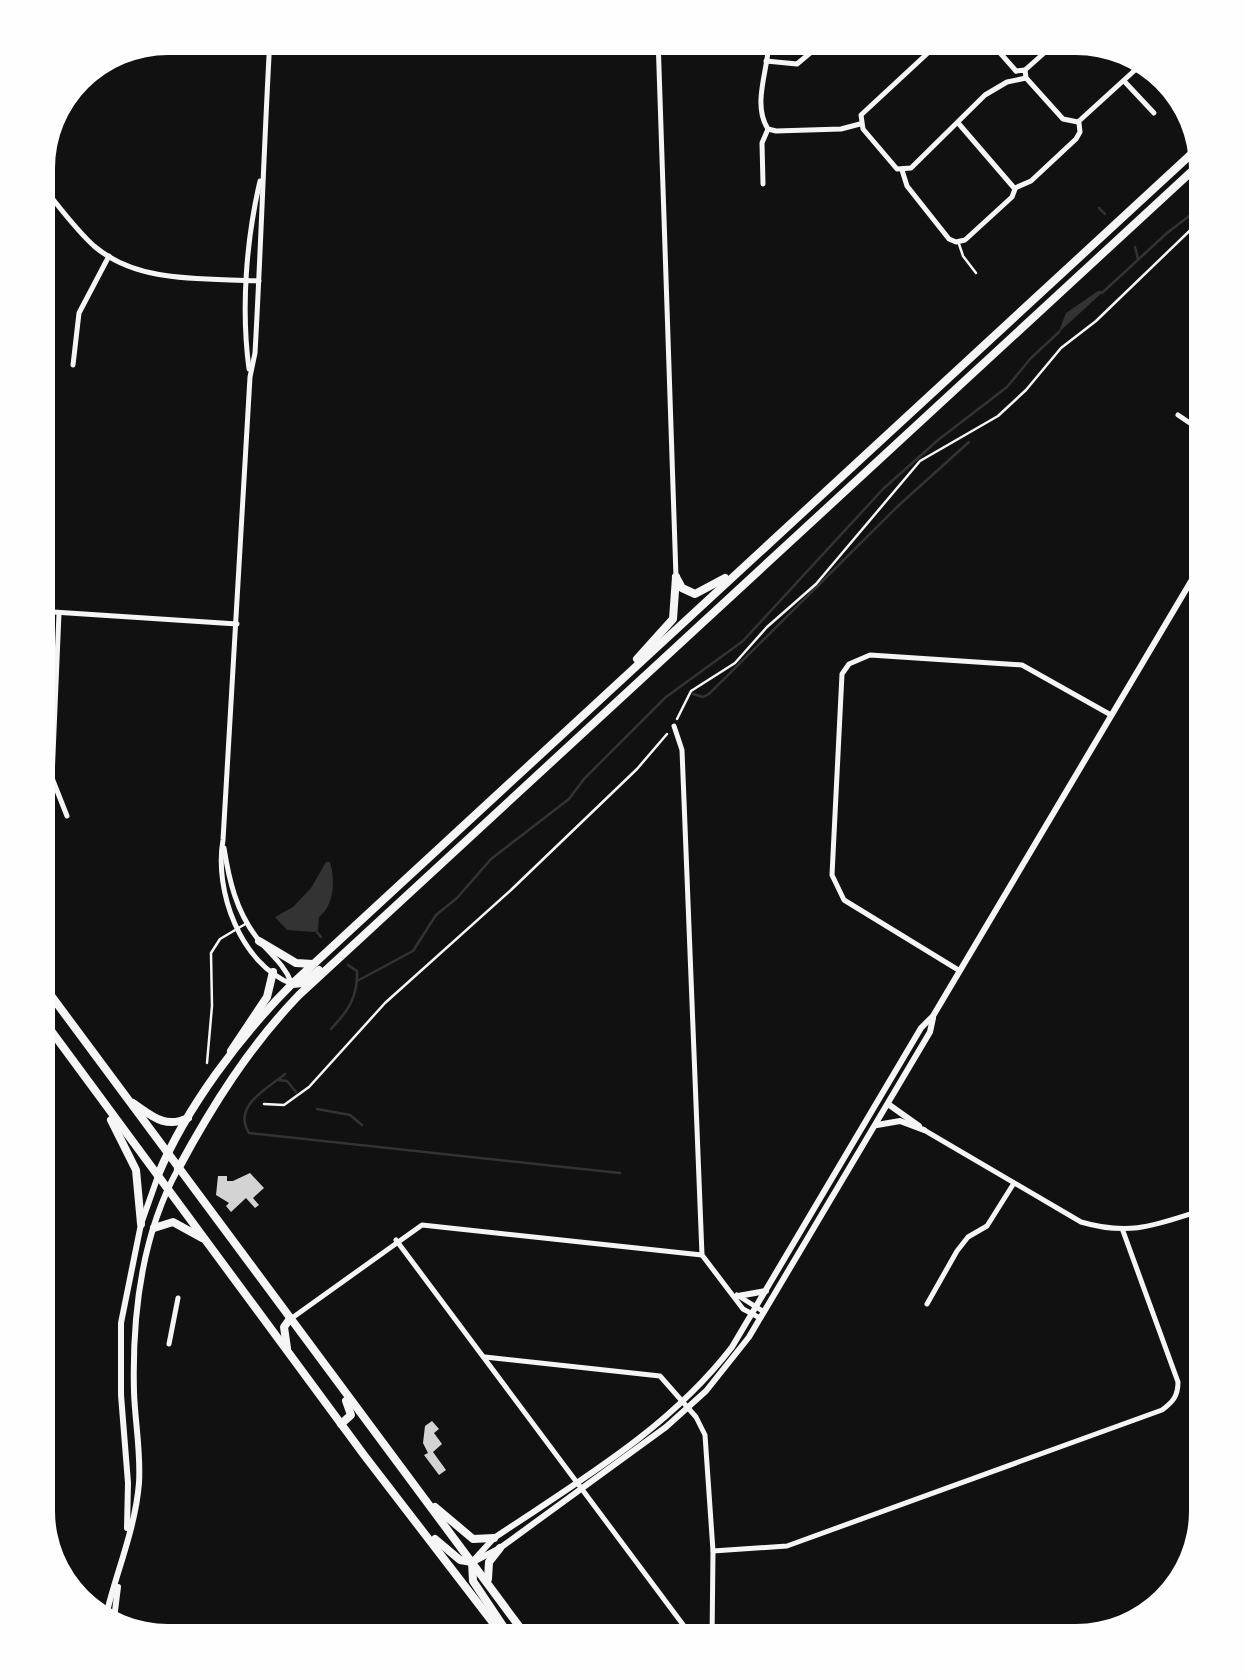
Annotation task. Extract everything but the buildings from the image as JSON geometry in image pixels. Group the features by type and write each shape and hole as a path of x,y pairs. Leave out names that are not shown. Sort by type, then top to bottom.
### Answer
{"main road":[{"path":"158,1176 188,1118 222,1069 292,984 1188,157"},
{"path":"272,1025 358,940 1189,174"},
{"path":"676,577 682,588 695,594 743,566"},
{"path":"624,677 671,622 676,577"},
{"path":"259,940 296,963 313,964"},
{"path":"292,984 303,983 358,940"},
{"path":"222,1069 235,1041 267,997 273,972"},
{"path":"178,1168 218,1098 284,1006 292,984"},
{"path":"55,1001 518,1624"},
{"path":"55,1036 341,1424 497,1624"},
{"path":"93,1088 132,1159 138,1180 141,1224"},
{"path":"126,1098 165,1123 188,1118"},
{"path":"154,1228 173,1222 206,1241"},
{"path":"287,1352 284,1327 289,1320"},
{"path":"341,1424 352,1415 343,1392"},
{"path":"414,1486 465,1534 476,1540 494,1538"},
{"path":"419,1525 460,1560 472,1562"},
{"path":"490,1585 488,1562 500,1548"},
{"path":"472,1562 474,1581 500,1624"}],"street":[{"path":"269,55 262,173 264,203 219,862 237,928 273,972 292,984"},
{"path":"659,55 676,577"},
{"path":"767,55 762,101 763,121 768,129"},
{"path":"766,62 799,63 808,55"},
{"path":"925,55 863,111 861,124 892,166 902,170 911,168 985,96 1026,74 1044,55"},
{"path":"1002,55 1016,71 1026,74 1063,119 1078,122"},
{"path":"1016,71 1017,80"},
{"path":"1078,122 1134,71"},
{"path":"1124,81 1154,113"},
{"path":"1014,188 1029,183 1076,139 1080,132 1078,122"},
{"path":"768,129 841,129 861,124"},
{"path":"958,124 1014,188"},
{"path":"764,184 762,143 768,129"},
{"path":"902,170 907,186 950,240 959,242 1012,198 1014,188"},
{"path":"250,377 246,323 251,224 262,173"},
{"path":"55,200 88,240 108,256 149,273 259,281"},
{"path":"73,366 79,313 108,256"},
{"path":"1178,415 1189,422"},
{"path":"758,1313 868,1117 921,1028 933,1016 1189,584"},
{"path":"55,613 237,624"},
{"path":"55,716 60,613"},
{"path":"960,970 844,900 832,875 842,674 848,664 870,655 1010,662 1036,671 1111,715"},
{"path":"674,726 682,750 702,1255 743,1309 758,1313"},
{"path":"55,786 66,816"},
{"path":"223,840 230,884 247,923 287,971 292,984"},
{"path":"472,1562 500,1548 685,1406 723,1370 876,1125 930,1032 933,1016"},
{"path":"868,1117 888,1104"},
{"path":"888,1104 924,1130 1081,1222 1123,1231 1189,1214"},
{"path":"876,1125 900,1121 924,1130"},
{"path":"109,1607 138,1484 133,1352 140,1288 154,1228 178,1168"},
{"path":"127,1539 128,1483 120,1344 124,1300 141,1224 158,1176"},
{"path":"927,1304 957,1252 968,1237 988,1226 1014,1183"},
{"path":"289,1320 422,1225 702,1255"},
{"path":"713,1551 786,1546 1162,1410 1173,1402 1178,1382 1123,1231"},
{"path":"396,1240 682,1624"},
{"path":"730,1291 758,1313"},
{"path":"738,1296 767,1291"},
{"path":"169,1344 178,1298"},
{"path":"120,1344 133,1352"},
{"path":"484,1357 660,1376 705,1435 713,1551 712,1624"},
{"path":"472,1562 494,1538 578,1486"},
{"path":"117,1611 118,1580"}],"lane":[{"path":"959,242 962,256 976,272"},
{"path":"207,1063 212,953 220,939 247,923"}],"path":[{"path":"264,1104 284,1104 309,1087 385,1003 637,769 674,726 691,692 735,663 816,584 920,461 998,416 1061,348 1096,321 1189,231"}],"shaded area":[{"path":"1098,291 1104,291 1058,333 1066,313"},
{"path":"326,862 330,862 333,884 328,905 319,917 318,930 287,930 275,917 293,907 311,888"}],"waterway":[{"path":"1099,208 1105,214"},
{"path":"1102,293 1189,216"},
{"path":"1135,247 1138,259"},
{"path":"357,981 413,951 436,915 457,898 491,859 569,799 666,697 743,641 883,489 1007,387 1059,332"},
{"path":"693,694 709,694 898,506 969,442"},
{"path":"317,932 321,937"},
{"path":"331,1029 354,996 357,971 348,965"},
{"path":"285,1074 248,1106 245,1123 249,1133 620,1173"},
{"path":"278,1080 287,1081 296,1092"},
{"path":"317,1109 350,1115 362,1125"}]}
